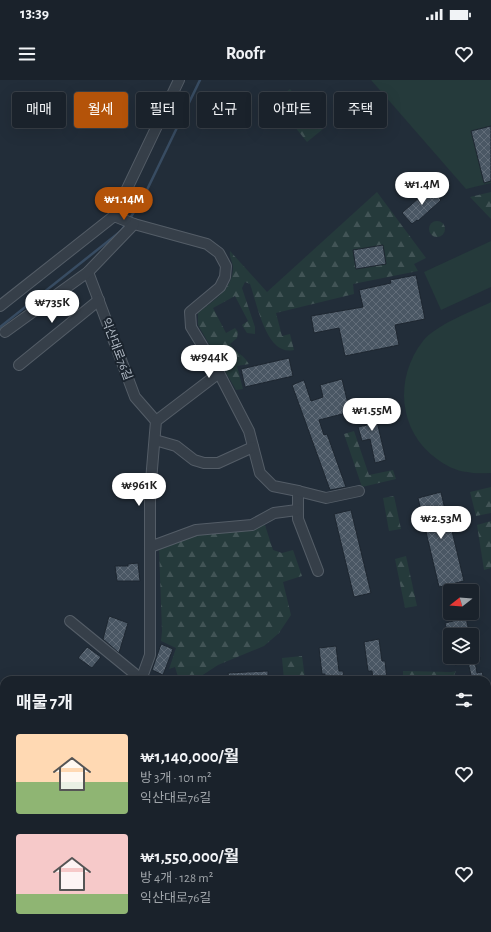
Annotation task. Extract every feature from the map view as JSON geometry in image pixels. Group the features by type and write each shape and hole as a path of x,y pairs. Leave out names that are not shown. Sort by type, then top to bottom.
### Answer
{"street":[{"path":"0,306 119,218 179,80"},
{"path":"119,218 134,224 207,244 219,253 226,266 225,277 220,287 190,312 191,327 218,373 249,432 260,473 273,486 326,498 359,491"},
{"path":"5,332 88,272 134,224"},
{"name":"익산대로76길","path":"88,272 135,397 156,421"},
{"path":"19,365 99,300"},
{"path":"142,676 150,655 150,493 156,421 218,373"},
{"path":"155,440 176,446 194,460 204,464 218,463 253,447"},
{"path":"298,491 298,518 318,571"},
{"path":"150,547 196,530 252,525 274,512 297,510"},
{"path":"70,621 137,676"}],"green space":[{"path":"371,80 491,80 491,183 466,189 387,98 387,92 381,92"},
{"path":"296,128 322,128 323,129 307,142"},
{"path":"377,192 426,258 414,264 418,271 353,284 354,294 276,313 282,336 290,334 294,350 284,350 276,345 270,337 264,327 250,284 245,282 242,288 255,327 255,334 247,333 242,325 248,321 235,296 213,308 226,333 235,328 238,332 237,338 230,344 245,358 249,364 237,366 243,389 236,390 198,325 198,313 222,294 230,281 233,266 230,251 267,292"},
{"path":"491,192 491,219 470,197"},
{"path":"437,221 443,223 445,229 443,235 437,237 431,235 429,229 431,223"},
{"path":"491,241 491,287 441,310 424,272"},
{"path":"491,302 491,473 473,473 459,470 447,465 437,459 424,447 414,434 408,419 404,403 404,387 407,371 414,356 423,341 429,335 445,324"},
{"path":"354,431 369,475 393,470 396,479 362,487 344,434"},
{"path":"491,487 491,513 476,516 470,492"},
{"path":"394,496 401,529 389,531 383,498"},
{"path":"491,521 491,568 484,570 477,525"},
{"path":"264,522 273,550 282,553 293,550 302,576 283,582 291,615 279,633 264,646 218,665 201,676 178,676 175,667 169,669 176,648 161,641 162,631 159,549 195,533"},
{"path":"406,556 417,606 405,608 395,559"},
{"path":"302,656 305,676 284,676 282,658"},
{"path":"403,671 456,671 454,676 403,676"}],"building":[{"path":"491,126 491,181 484,183 471,131"},
{"path":"430,188 441,200 418,221 417,220 412,224 402,213"},
{"path":"383,245 386,264 356,269 353,250"},
{"path":"416,275 425,319 395,325 399,345 345,356 339,328 314,333 311,316 363,307 359,290 391,283 390,280"},
{"path":"289,358 293,376 245,387 241,369"},
{"path":"342,379 350,412 319,420 324,435 327,434 346,487 330,490 292,385 304,380 311,401 323,397 320,385"},
{"path":"372,400 386,460 375,463 370,439 362,441 358,427 367,425 361,403"},
{"path":"441,492 450,532 452,531 464,581 452,584 443,584 443,586 439,587 418,498"},
{"path":"351,510 371,593 354,597 334,514"},
{"path":"138,563 140,581 117,581 115,566 128,566 128,564"},
{"path":"109,616 128,623 119,653 103,639"},
{"path":"458,620 466,620 468,628 446,628 445,623"},
{"path":"379,639 382,661 385,661 387,676 373,676 372,671 368,671 364,642"},
{"path":"161,644 173,649 163,675 152,670"},
{"path":"336,646 339,671 343,671 344,676 325,676 325,674 322,674 319,648"},
{"path":"87,647 101,657 92,668 78,658"},
{"path":"468,664 476,664 477,673 482,672 483,676 471,676"},
{"path":"268,671 268,676 228,676 228,673"}],"waterway":[{"path":"129,220 145,194 200,80"},
{"path":"0,327 121,231 126,224"}]}
